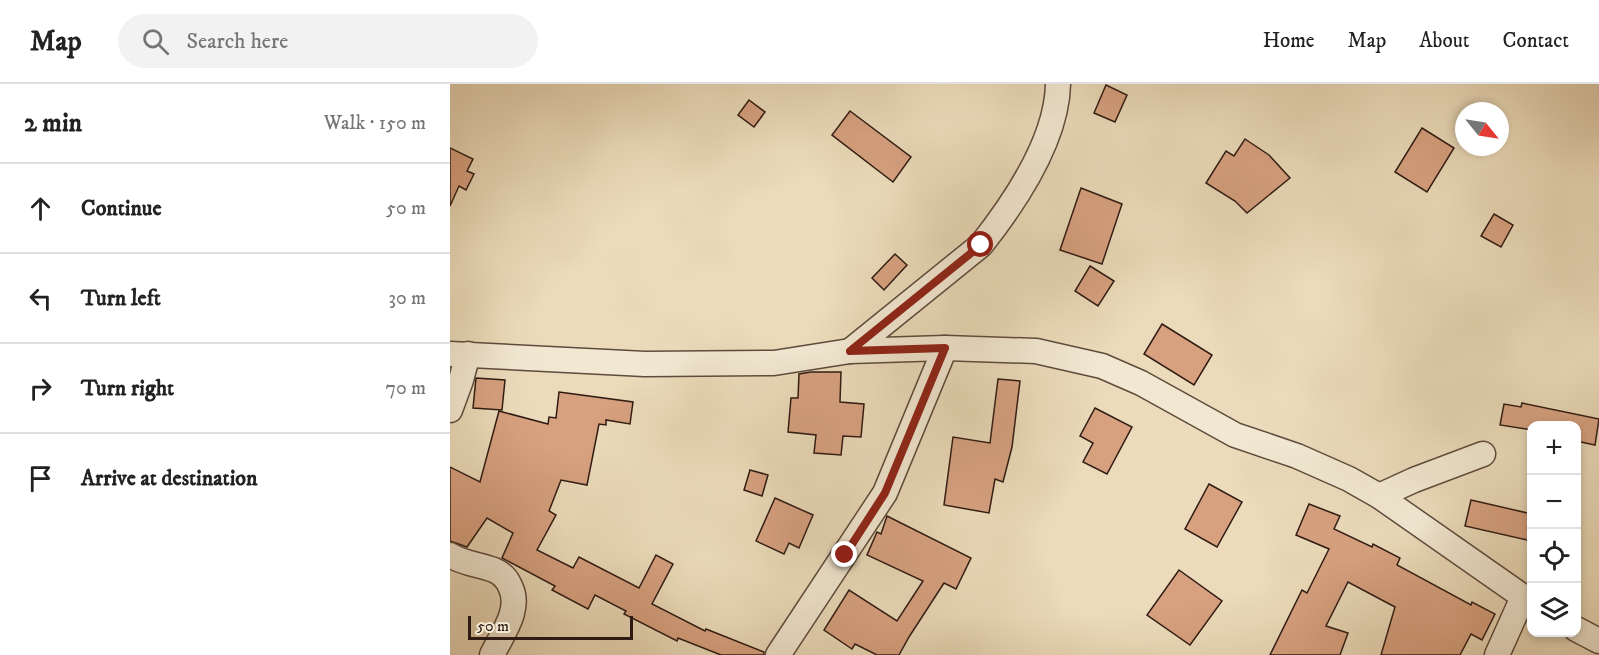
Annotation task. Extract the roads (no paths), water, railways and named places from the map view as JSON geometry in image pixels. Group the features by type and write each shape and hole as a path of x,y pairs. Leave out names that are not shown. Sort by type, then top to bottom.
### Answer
{"street":[{"path":"850,351 981,245 996,226 1047,139 1058,101 1058,84"},
{"path":"778,655 885,493 945,348"},
{"path":"450,410 461,380 459,354 645,364 774,363 850,351 945,348 1036,351 1102,366 1141,383 1235,435 1297,456 1379,496 1527,600 1497,655"},
{"path":"1379,496 1483,454"},
{"path":"450,555 460,562 495,570 507,579 516,596 512,615 492,655"},
{"path":"1581,632 1599,641"}]}
